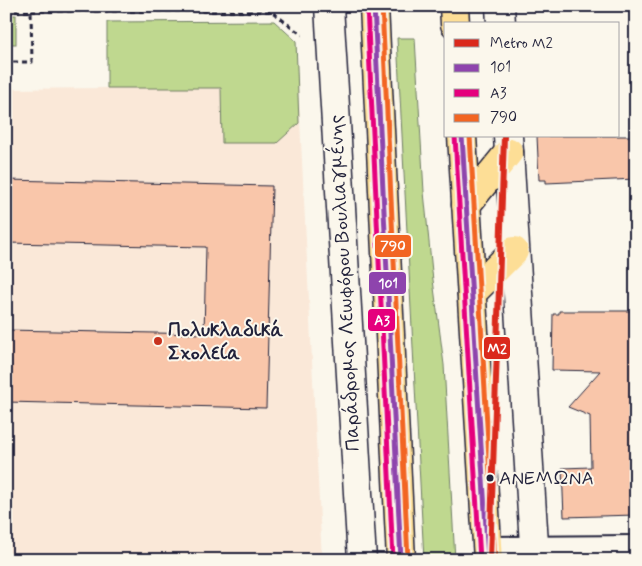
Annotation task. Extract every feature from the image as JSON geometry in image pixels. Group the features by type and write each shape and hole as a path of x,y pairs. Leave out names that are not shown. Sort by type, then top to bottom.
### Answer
{"main road":[{"path":"374,6 401,560"},
{"path":"454,6 455,22"},
{"path":"462,138 488,555"},
{"path":"466,205 509,144"},
{"path":"472,293 514,251"}],"street":[{"name":"Παράδρομος Λεωφόρου Βουλιαγμένης","path":"329,6 362,560"},
{"path":"500,6 501,22"},
{"path":"509,144 514,251 535,555"},
{"path":"488,555 535,555 636,549"}],"path":[{"path":"6,11 271,11 302,35 303,44"},
{"path":"6,62 32,62 31,11"}],"shaded area":[{"name":"Πολυκλαδικά Σχολεία","path":"107,22 296,41 322,560 6,560 6,89 107,88"}],"green space":[{"path":"6,15 16,15 16,44 6,44"},
{"path":"274,21 296,41 299,123 277,143 222,143 221,88 107,88 107,22"},
{"path":"397,38 415,38 424,192 444,365 455,560 424,560"}],"building":[{"path":"620,136 636,136 636,179 546,183 546,180 539,180 537,138 620,138"},
{"path":"6,180 272,186 266,408 6,402 6,330 204,334 206,247 6,243"},
{"path":"559,311 636,311 636,515 564,517 562,468 591,467 590,416 568,407 600,371 552,370 553,314 559,314"}],"metro line":[{"name":"Μ2","path":"490,560 504,138"}],"transit line":[{"name":"Α3","path":"367,6 393,560"},
{"name":"101","path":"374,6 401,560"},
{"name":"790","path":"382,6 408,560"},
{"name":"Α3","path":"455,138 480,560"},
{"name":"101","path":"462,138 488,560"},
{"name":"790","path":"470,138 495,560"}],"place":[{"name":"Πολυκλαδικά Σχολεία","path":"158,341"},
{"name":"ΑΝΕΜΩΝΑ","path":"490,478"}]}
